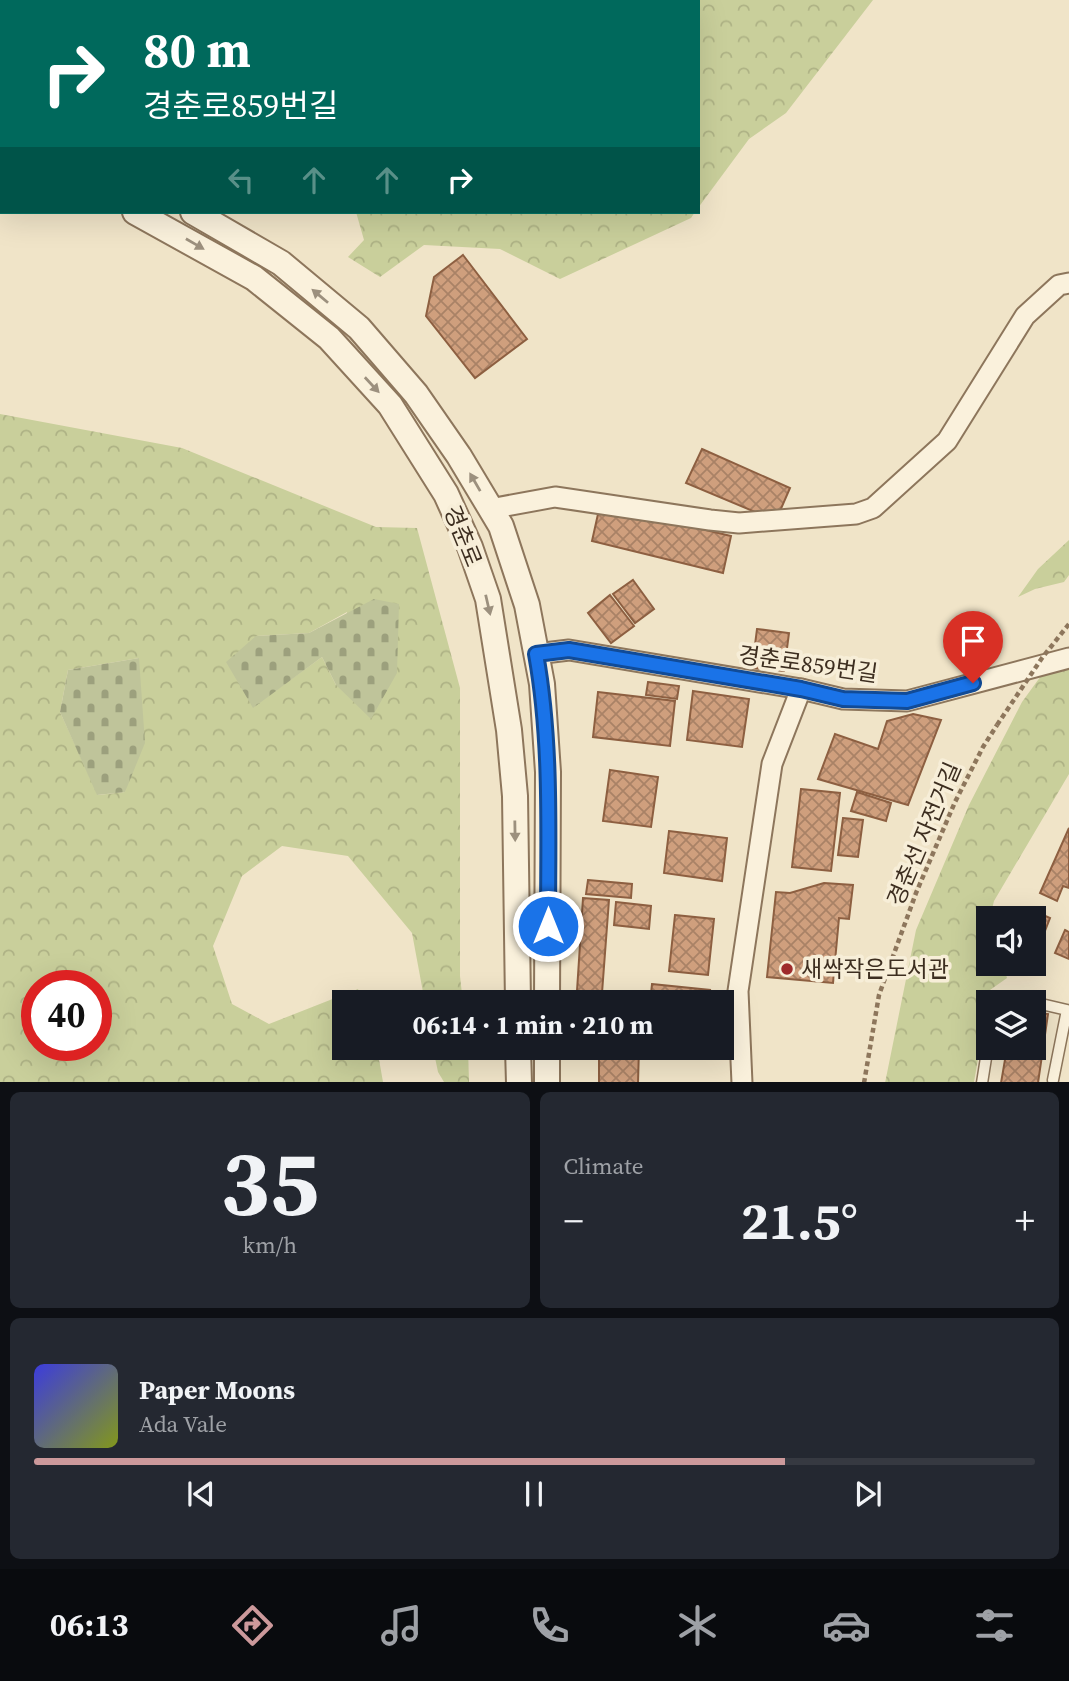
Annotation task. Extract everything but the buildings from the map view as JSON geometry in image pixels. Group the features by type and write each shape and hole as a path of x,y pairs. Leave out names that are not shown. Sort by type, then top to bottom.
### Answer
{"street":[{"name":"경춘로","path":"140,214 254,278 329,338 390,405 446,494 470,547 488,599 509,730 515,796 517,990"},
{"name":"경춘로","path":"196,214 281,263 359,328 416,394 459,456 501,526 527,605 541,684 548,772 547,990"},
{"path":"490,509 555,496 739,523 856,514 873,508 947,441 1025,316 1059,285 1069,283"},
{"name":"경춘로859번길","path":"536,654 569,650 801,689 843,699 907,701 1069,659"},
{"path":"743,1082 738,991 772,764 801,689"},
{"path":"519,1060 519,1082"},
{"path":"547,1060 547,1082"}],"lane":[{"path":"1046,1005 1067,1010 1054,1080"},
{"path":"982,1082 986,1060"}],"path":[{"name":"경춘선 자전거길","path":"864,1082 880,995 916,893 955,802 997,725 1042,658 1069,624"}],"green space":[{"path":"700,0 873,0 786,113 749,139 700,205"},
{"path":"357,214 694,214 691,218 560,279 500,249 424,245 380,277 348,257 364,240"},
{"path":"0,414 182,448 376,527 417,528 460,688 462,990 423,990 412,933 348,856 282,846 242,876 213,946 232,1004 269,1024 332,999 332,1060 379,1060 383,1082 0,1082","holes":["347,612 336,685 322,657 253,707 256,636 309,633","139,658 125,792 98,795 60,712 68,670"]},
{"path":"1069,540 1069,575 1064,582 1035,589 1018,597 1038,569"},
{"path":"374,599 399,604 397,673 371,719 336,685 322,657 253,708 226,662 256,636 309,633"},
{"path":"139,658 145,743 125,792 97,795 60,712 68,670"},
{"path":"1069,667 1069,774 993,906 976,906 976,976 1007,978 990,990 976,990 978,1060 974,1082 885,1082 916,930 969,805 1022,702 1046,669"},
{"path":"436,1060 468,1060 469,1082 444,1082"}],"place":[{"name":"새싹작은도서관","path":"787,969"}],"route":[{"path":"548,926 548,772 536,654 569,650 801,689 843,699 907,701 973,683"}]}
